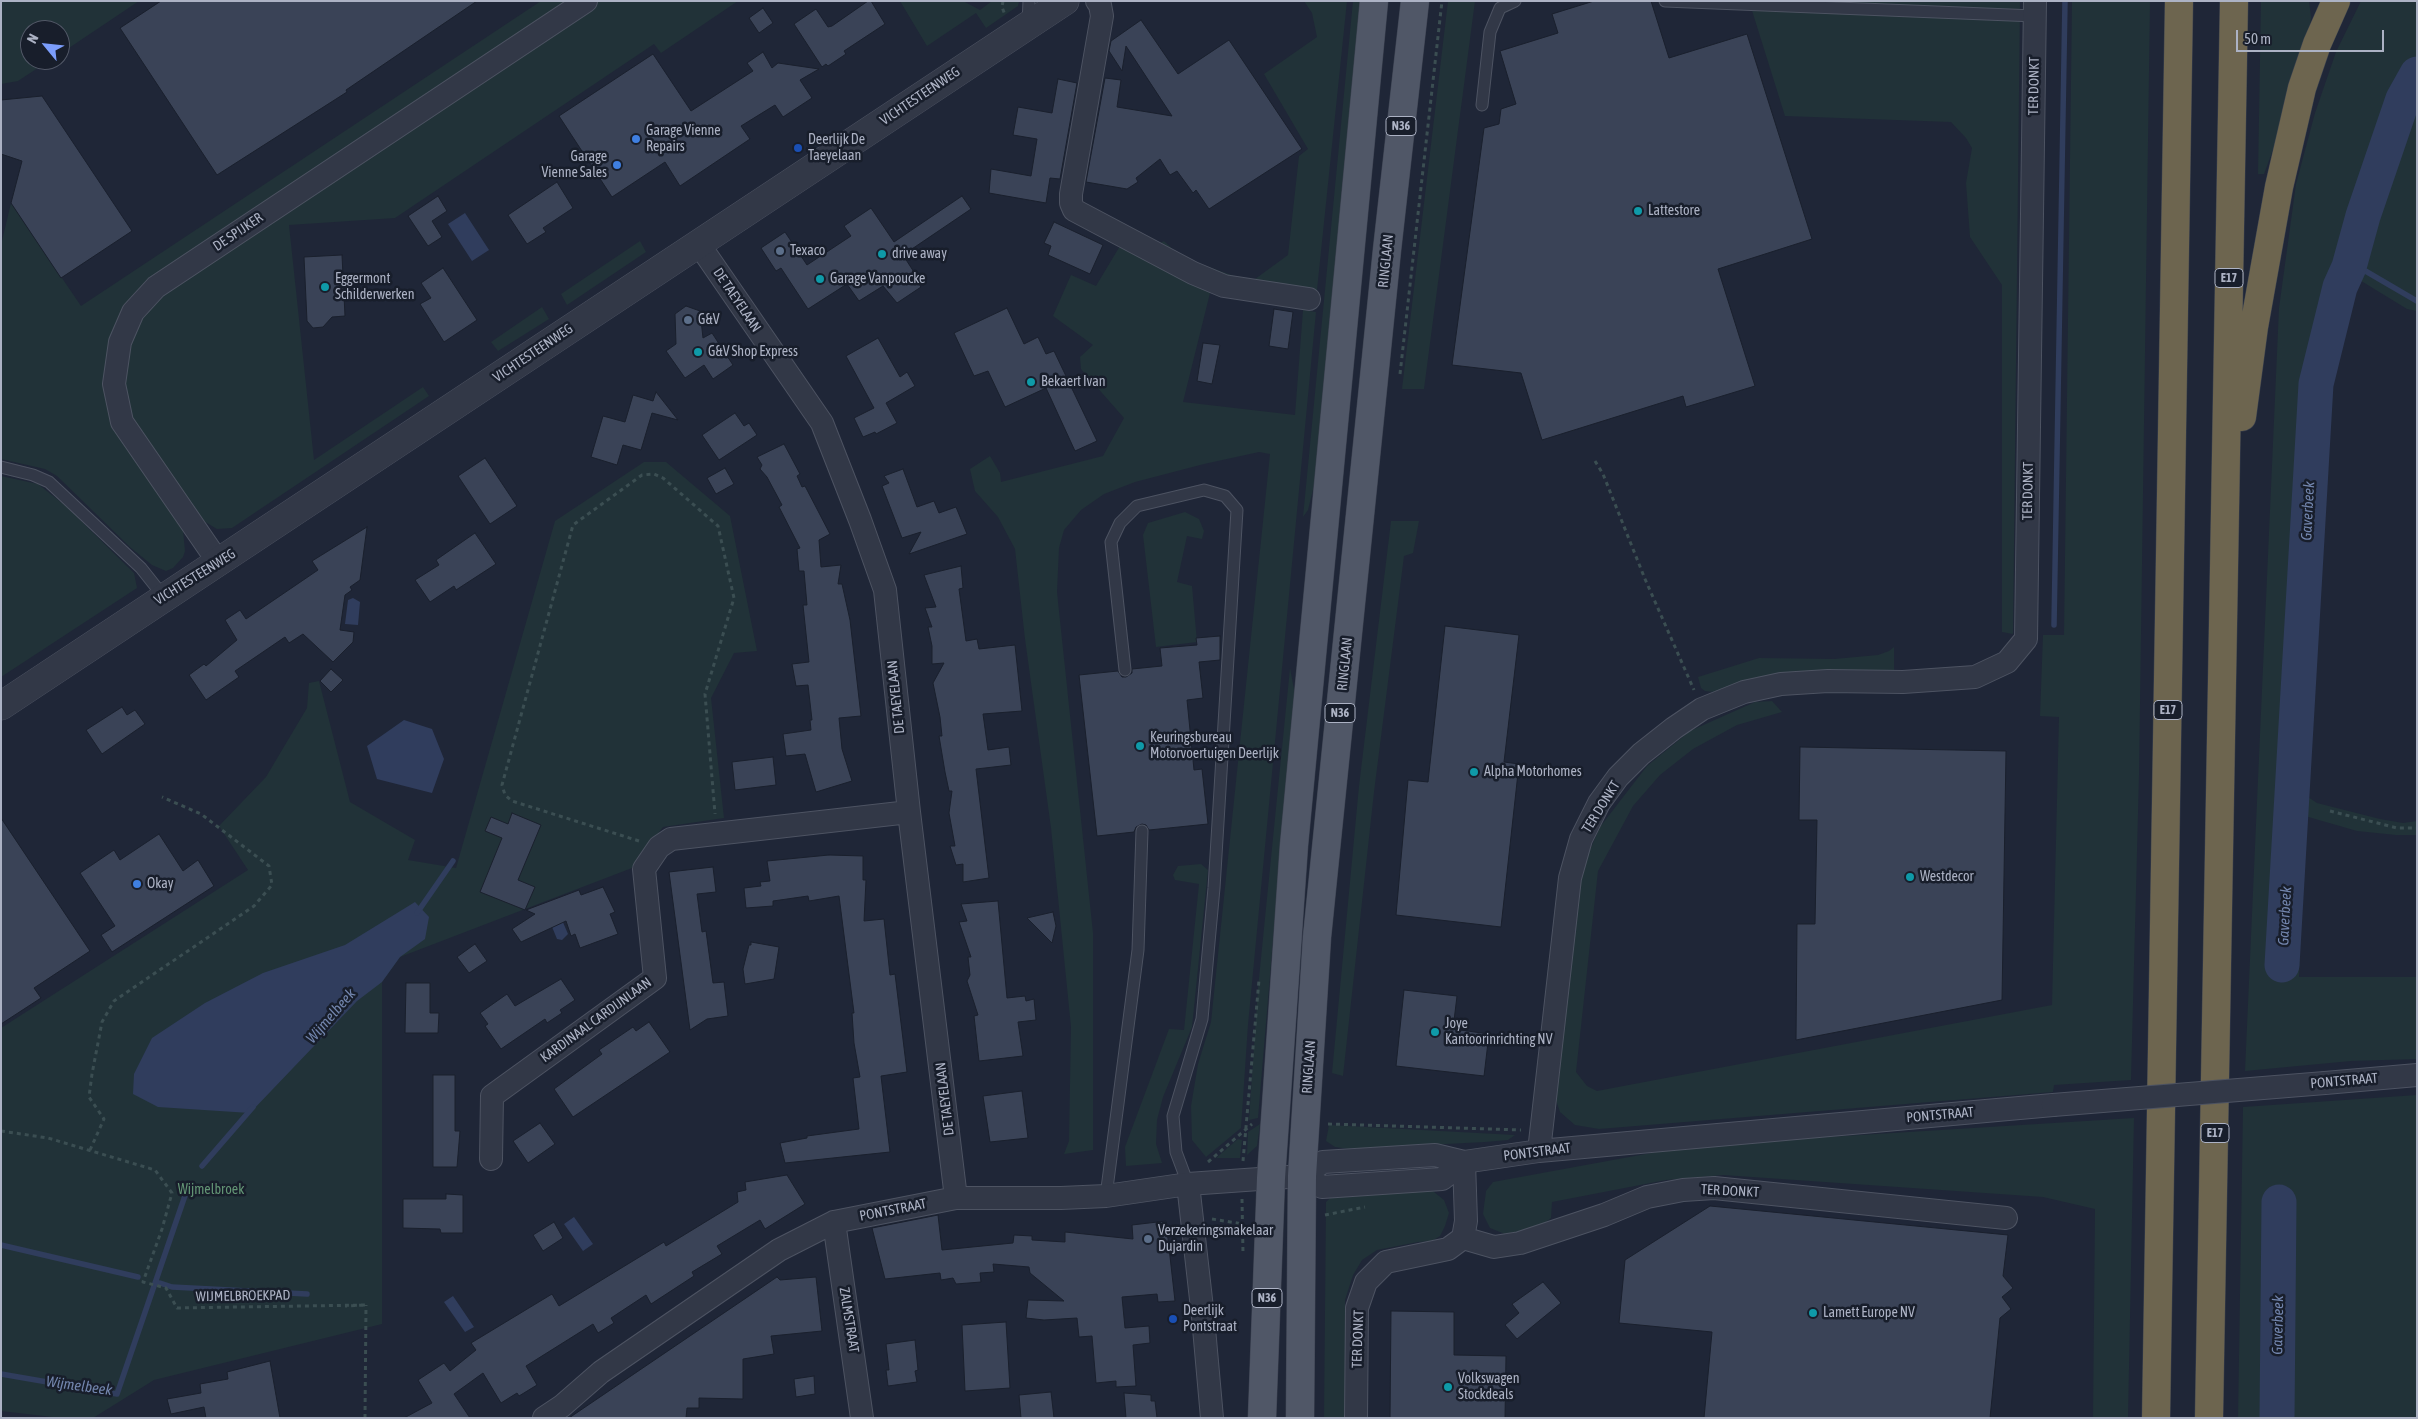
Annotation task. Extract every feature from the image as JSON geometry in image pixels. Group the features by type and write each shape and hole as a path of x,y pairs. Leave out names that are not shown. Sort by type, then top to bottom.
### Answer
{"highway":[{"name":"E17","path":"2156,1418 2179,1"},
{"name":"E17","path":"2209,1418 2234,1"},
{"path":"2225,554 2254,327 2280,187 2302,88 2332,4"}],"main road":[{"name":"N36","path":"1262,1418 1271,1178 1294,846 1374,1"},
{"name":"RINGLAAN","path":"1300,1418 1312,1182 1318,937 1387,250 1415,1"}],"street":[{"name":"DE SPIJKER","path":"219,563 122,422 114,384 120,342 133,312 156,287 586,1"},
{"name":"VICHTESTEENWEG","path":"1,706 164,597 219,563 698,243 1028,13 1065,1"},
{"path":"1097,1 1102,16 1071,194 1071,203 1074,210 1159,255 1224,286 1309,299"},
{"name":"TER DONKT","path":"1539,1151 1570,878 1581,839 1599,803 1618,777 1674,728 1702,709 1744,692 1781,684 1828,681 1903,682 1975,677 2007,662 2026,639 2035,9"},
{"name":"DE TAEYELAAN","path":"698,243 822,423 885,590 909,812 956,1198"},
{"path":"659,847 671,839 909,812"},
{"name":"KARDINAAL CARDIJNLAAN","path":"491,1159 492,1096 656,978 644,869 659,847"},
{"name":"PONTSTRAAT","path":"544,1418 562,1406 601,1372 779,1250 834,1222 956,1198 1106,1196 1188,1184 1271,1178 1312,1182 1323,1162 1435,1155 1464,1162 1539,1151 2053,1105 2417,1075"},
{"path":"1463,1238 1466,1221 1464,1162"},
{"path":"1188,1184 1212,1418"},
{"name":"TER DONKT","path":"1356,1418 1357,1308 1366,1282 1386,1262 1448,1249 1463,1238 1494,1247 1520,1243 1595,1218 1647,1197 1683,1190 1714,1188 2006,1218"},
{"name":"ZALMSTRAAT","path":"834,1222 862,1418"}],"lane":[{"path":"1482,105 1490,32 1500,8 1515,1"},
{"path":"1665,1 2035,9"},
{"path":"1,467 33,475 49,482 141,568 164,597"},
{"path":"1125,670 1112,542 1120,523 1137,506 1204,490 1225,496 1238,510 1214,888 1202,1019 1173,1116 1176,1152 1188,1184"},
{"path":"1106,1196 1138,950 1142,831"}],"path":[{"path":"1399,381 1442,1"},
{"path":"1595,461 1603,474 1645,579 1702,709"},
{"path":"659,847 512,801 505,795 502,785 574,525 642,475 654,474 663,478 718,526 734,598 705,694 717,835"},
{"path":"90,1150 104,1119 89,1097 92,1074 102,1022 114,1001 254,906 272,885 269,866 201,814 162,797"},
{"path":"2330,811 2397,828 2417,828"},
{"path":"1325,1116 1325,1124 1523,1130"},
{"path":"1188,1184 1212,1157 1246,1128"},
{"name":"WIJMELBROEKPAD","path":"1,1131 48,1138 155,1170 172,1192 162,1229 143,1282 166,1288 178,1308 366,1306"},
{"path":"1312,1182 1322,1220"},
{"path":"345,1306 366,1306 365,1418"}],"green space":[{"path":"1,1 139,1 70,47 70,20 20,20 20,70 35,70 18,81 1,84"},
{"path":"541,1 738,1 661,53 654,44 395,218 289,225 314,460 423,387 429,396 232,528 217,529 197,517 183,530 185,551 183,557 173,568 166,571 152,565 131,548 57,476 45,469 1,459 1,245 11,203 81,306"},
{"path":"900,1 963,1 980,10 992,1 1019,1 1018,6 986,28 976,13 927,46"},
{"path":"1304,1 1347,1 1317,290 1240,285 1151,247 1164,241 1181,257 1251,282 1288,255 1299,156 1308,149 1264,74 1317,37 1312,13"},
{"path":"1353,1 1363,1 1315,482 1308,510 1303,517"},
{"path":"1448,1 1475,1 1424,389 1402,389"},
{"path":"1749,1 2020,1 2013,634 2002,632 2002,285 1970,237 1966,183 1972,148 1966,138 1951,122 1785,116"},
{"path":"2072,1 2150,1 2139,775 2131,1080 2054,1085 2053,1092 1599,1129 1575,1125 1560,1112 1556,1100 1580,880 1586,859 1600,827 1647,766 1690,731 1755,702 1772,701 1782,712 1737,725 1693,749 1660,775 1633,806 1598,871 1576,1072 1587,1086 1597,1091 2052,1005 2059,717 2040,716 2043,635 2064,635"},
{"path":"2261,1 2309,1 2311,17 2310,28 2278,136 2264,174 2258,174"},
{"path":"2361,1 2417,1 2417,311 2407,309 2358,279 2340,305 2328,362 2312,553 2299,785 2305,795 2317,803 2380,819 2403,823 2417,821 2417,835 2357,831 2305,816 2299,977 2417,977 2417,1059 2351,1061 2245,1071 2279,308 2296,184 2315,113 2336,52"},
{"path":"640,241 646,252 567,305 561,294"},
{"path":"1123,241 1212,285 1183,402 1295,415 1303,310 1316,312 1248,1025 1241,1128 1206,1157 1192,1140 1191,1106 1198,1064 1211,1022 1270,454 1259,452 1135,482 1104,494 1081,510 1064,530 1059,548 1057,592 1093,933 1093,1150 1064,1154 1069,1141 1071,1027 1051,828 1025,639 1015,549 998,517 975,491 970,469 990,456 1000,473 1001,482 1103,456 1124,418 1081,369 1080,357 1093,345 1053,316 1071,275 1096,286"},
{"path":"542,307 549,319 498,351 491,342"},
{"name":"Wijmelbroek","path":"644,462 666,462 730,516 757,651 734,653 711,698 724,818 663,827 632,868 400,957 382,982 382,1324 154,1380 93,1418 61,1418 1,1411 1,1028 248,870 219,826 266,777 307,708 309,683 319,681 350,802 415,840 408,860 456,868 555,521"},
{"path":"1,476 38,484 67,507 134,573 137,588 1,677"},
{"path":"1185,512 1199,519 1204,531 1202,539 1187,536 1177,582 1192,586 1197,642 1156,647 1143,535 1148,523"},
{"path":"1391,521 1419,521 1413,553 1404,556 1374,792 1343,1076 1332,1073 1359,786"},
{"path":"1894,647 1894,673 1754,678 1714,692 1705,691 1701,688 1698,677 1759,658 1834,659 1878,655"},
{"path":"1290,668 1296,700 1258,1118 1249,1120 1258,988"},
{"path":"1201,864 1208,870 1192,1027 1163,1097 1157,1120 1156,1144 1162,1163 1126,1166 1125,1147 1169,1029 1184,1030 1199,884 1175,880 1173,875 1178,866"},
{"path":"2417,1095 2417,1418 2238,1418 2243,1107"},
{"path":"2134,1118 2128,1418 2093,1418 2095,1209 2043,1197 1723,1175 1666,1180 1552,1202 1551,1218 1539,1228 1505,1234 1490,1228 1483,1214 1486,1191 1493,1182 1662,1151 1764,1141"},
{"path":"1260,1124 1257,1146 1247,1155 1248,1132"},
{"path":"1329,1125 1515,1135 1508,1140 1485,1142 1349,1149 1335,1147 1326,1141"},
{"path":"1238,1139 1242,1140 1240,1158 1216,1158"},
{"path":"1429,1188 1444,1200 1449,1213 1440,1236 1432,1241 1377,1250 1362,1260 1353,1275 1345,1300 1346,1418 1324,1418 1326,1202 1331,1197"}],"water":[{"path":"465,213 489,250 472,261 448,224"},
{"path":"353,598 360,602 358,625 345,624 348,600"},
{"path":"404,720 432,729 444,759 432,793 377,779 367,746"},
{"path":"415,902 429,917 425,939 400,957 382,982 357,1001 250,1113 158,1107 133,1094 134,1074 152,1038 205,1003 263,973 345,945"},
{"path":"559,913 568,934 562,940 557,939 548,917"},
{"path":"574,1217 593,1244 583,1251 564,1224"},
{"path":"453,1296 474,1327 465,1332 444,1302"}],"building":[{"path":"161,1 477,1 346,90 347,92 217,175 120,28"},
{"path":"868,1 871,1 885,24 844,51 846,54 828,66 826,64 822,67 794,24 816,9 828,27 832,26"},
{"name":"Lattestore","path":"1594,1 1651,1 1669,58 1747,34 1812,239 1718,269 1755,386 1686,407 1683,396 1542,440 1521,373 1452,365 1484,128 1499,124 1501,109 1516,104 1500,51 1558,33 1552,14"},
{"path":"763,8 773,23 759,33 749,18"},
{"path":"1141,20 1178,74 1229,40 1302,149 1209,209 1196,190 1193,193 1177,171 1170,175 1160,159 1136,178 1138,182 1127,189 1086,182 1105,78 1121,80 1117,107 1172,116 1126,46 1122,71 1109,51 1111,41"},
{"name":"Garage Vienne Repairs","path":"763,52 772,68 778,63 819,69 800,80 812,98 783,117 775,105 741,126 750,139 680,186 665,162 612,197 559,116 653,54 691,111 753,71 747,63"},
{"path":"1058,79 1077,83 1060,179 1050,178 1046,203 989,193 991,169 1031,176 1037,139 1013,135 1018,107 1052,113"},
{"path":"42,96 132,231 61,278 11,203 22,161 1,154 1,100"},
{"path":"557,182 573,208 543,228 546,232 527,244 508,215"},
{"path":"438,196 447,211 432,221 442,237 428,246 408,216"},
{"path":"962,196 971,209 903,255 921,283 919,284 921,287 897,303 883,286 859,301 847,284 808,309 781,268 776,271 761,248 785,232 807,265 851,236 844,226 871,208 894,242"},
{"path":"1054,222 1103,245 1090,274 1048,255 1051,246 1044,243"},
{"name":"Eggermont Schilderwerken","path":"342,255 345,316 332,317 323,327 313,328 307,321 304,257"},
{"path":"443,268 477,320 444,342 420,304 431,298 421,283"},
{"name":"G&V Shop Express","path":"686,306 700,311 703,338 712,333 733,365 713,379 704,365 685,378 666,351 676,344 675,314"},
{"name":"Bekaert Ivan","path":"1007,308 1024,344 1038,337 1046,354 1054,351 1097,441 1075,451 1046,388 1005,407 988,371 974,376 954,333"},
{"path":"1274,309 1293,312 1288,349 1269,346"},
{"path":"878,338 900,377 907,372 915,386 886,403 897,423 876,434 875,432 863,437 854,418 874,408 846,356"},
{"path":"1203,343 1220,345 1212,384 1197,381"},
{"path":"656,392 678,420 652,413 641,450 623,445 617,465 591,457 603,416 625,422 633,395 653,401"},
{"path":"735,413 744,426 749,423 757,435 719,460 702,435"},
{"path":"784,444 800,474 797,476 802,487 805,486 830,534 819,540 821,567 841,565 838,584 842,584 850,620 861,716 839,718 842,749 852,781 816,792 805,754 786,756 783,734 811,730 810,720 812,720 808,685 796,686 792,664 809,662 803,605 807,605 804,571 799,571 797,549 800,548 779,507 782,505 767,477 760,469 762,465 757,457"},
{"path":"485,458 517,506 490,524 458,476"},
{"path":"725,468 734,484 716,494 707,478"},
{"path":"903,469 917,507 934,501 939,513 956,507 967,534 909,554 921,532 902,538 882,486 889,483 884,476"},
{"path":"367,527 360,580 350,587 352,590 345,595 340,630 354,632 353,642 333,662 303,634 289,643 285,637 235,671 239,677 206,700 189,675 204,664 206,666 237,640 225,620 240,610 246,619 318,570 312,561"},
{"path":"475,533 496,564 456,590 454,586 430,602 415,580 439,565 436,560"},
{"path":"961,566 963,588 959,589 966,641 977,639 979,649 1015,645 1022,711 983,714 988,750 1009,747 1011,765 976,769 989,878 963,882 963,864 956,865 950,846 955,846 949,813 952,791 949,791 945,772 939,736 942,736 940,717 933,683 944,663 932,664 932,646 928,627 932,627 925,608 936,607 924,575"},
{"name":"Alpha Motorhomes","path":"1445,626 1519,635 1504,762 1519,764 1501,927 1396,915 1408,780 1428,782"},
{"name":"Keuringsbureau Motorvoertuigen Deerlijk","path":"1220,636 1220,660 1199,662 1203,698 1187,700 1194,770 1202,769 1208,824 1149,830 1146,825 1142,824 1136,827 1134,832 1097,836 1079,675 1118,671 1122,677 1126,677 1132,673 1132,669 1162,666 1160,648 1197,645 1196,638"},
{"path":"331,669 343,680 331,692 320,681"},
{"path":"122,707 127,715 135,710 145,724 102,754 86,730"},
{"name":"Westdecor","path":"1800,747 2006,751 2002,1000 1796,1040 1797,924 1815,924 1817,820 1799,820"},
{"path":"773,757 776,785 735,790 732,762"},
{"path":"512,813 541,825 518,880 535,887 525,910 480,892 502,838 485,831 491,817 508,824"},
{"path":"1,818 90,951 34,988 41,998 1,1024"},
{"path":"159,834 183,871 198,860 214,886 112,952 101,935 115,926 80,873 114,850 120,860"},
{"path":"829,855 863,856 863,880 866,880 864,921 884,919 890,975 895,974 907,1072 881,1076 890,1152 785,1163 780,1143 807,1138 807,1136 859,1129 853,1078 860,1077 854,1043 852,1013 854,1013 839,896 809,901 808,896 773,901 773,906 746,908 744,888 761,886 760,882 770,881 767,861"},
{"path":"713,867 716,892 697,894 702,932 706,931 713,983 724,982 728,1016 707,1019 690,1030 669,872"},
{"path":"603,887 615,912 610,914 618,934 580,948 575,934 571,936 566,921 521,942 512,929 535,914 526,910 579,890 581,895"},
{"path":"998,901 1007,998 1025,996 1026,1001 1034,999 1036,1020 1018,1022 1023,1056 979,1061 974,1016 978,1015 967,981 970,975 968,957 971,957 959,922 967,921 961,904"},
{"path":"1053,912 1056,926 1052,943 1027,918"},
{"path":"751,942 779,947 774,979 745,984 743,969"},
{"path":"475,944 487,961 469,973 457,957"},
{"path":"561,979 575,1000 560,1010 562,1013 547,1023 545,1019 501,1049 485,1026 488,1024 480,1013 507,994 515,1006"},
{"path":"406,983 430,983 430,1013 439,1013 438,1033 405,1033"},
{"name":"Joye Kantoorinrichting NV","path":"1404,990 1457,996 1453,1029 1489,1034 1484,1076 1396,1066"},
{"path":"649,1022 670,1052 573,1117 554,1089 602,1054 599,1050 633,1027 636,1031"},
{"path":"433,1075 455,1075 455,1131 460,1131 457,1167 433,1167"},
{"path":"1022,1091 1028,1138 990,1142 983,1096"},
{"path":"540,1123 555,1144 528,1163 513,1141"},
{"path":"787,1175 805,1204 765,1229 760,1220 717,1246 722,1254 692,1272 694,1276 651,1304 646,1295 611,1318 614,1323 598,1333 593,1324 526,1366 537,1385 519,1396 517,1393 501,1403 483,1373 454,1394 470,1418 404,1418 432,1403 418,1380 444,1363 450,1371 476,1350 471,1343 552,1294 559,1306 664,1242 666,1246 738,1202 737,1192 746,1190 745,1182"},
{"path":"446,1194 463,1195 463,1233 441,1233 440,1229 403,1228 403,1199 446,1199"},
{"name":"Lamett Europe NV","path":"1710,1206 2008,1235 2003,1276 2013,1288 2002,1297 2011,1309 2000,1318 1990,1418 1704,1418 1712,1332 1619,1323 1625,1260"},
{"path":"938,1215 942,1250 1013,1243 1014,1235 1032,1236 1032,1240 1065,1242 1065,1232 1133,1239 1132,1225 1166,1221 1175,1301 1158,1302 1157,1294 1122,1297 1125,1328 1149,1326 1150,1343 1133,1345 1136,1386 1116,1387 1116,1381 1096,1383 1092,1336 1079,1337 1077,1318 1044,1320 1026,1318 1028,1300 1064,1301 1030,1273 1029,1267 993,1264 994,1272 980,1273 981,1282 956,1284 953,1278 941,1280 940,1273 885,1279 872,1228"},
{"path":"554,1222 563,1238 543,1251 533,1235"},
{"path":"777,1277 780,1280 816,1277 822,1331 771,1336 774,1354 743,1359 743,1399 699,1398 699,1408 687,1408 686,1418 569,1418"},
{"path":"1543,1282 1561,1303 1517,1339 1505,1325 1519,1313 1512,1304"},
{"name":"Volkswagen Stockdeals","path":"1391,1311 1454,1312 1454,1355 1506,1356 1505,1418 1390,1418"},
{"path":"1006,1322 1010,1388 965,1391 962,1325"},
{"path":"915,1340 918,1370 915,1371 917,1382 888,1386 886,1370 889,1370 886,1344"},
{"path":"270,1361 280,1418 206,1418 204,1407 171,1414 167,1399 201,1393 200,1384 228,1379 227,1372"},
{"path":"814,1376 815,1394 796,1397 794,1379"},
{"path":"1051,1392 1054,1418 1021,1418 1019,1395"},
{"path":"1124,1393 1151,1395 1151,1401 1155,1401 1157,1418 1126,1418"}],"waterway":[{"path":"2054,625 2065,1"},
{"name":"Gaverbeek","path":"2282,965 2316,384 2340,287 2349,267 2363,216 2403,99 2417,74"},
{"path":"2349,267 2362,269 2417,301"},
{"name":"Wijmelbeek","path":"417,913 453,861"},
{"name":"Wijmelbeek","path":"202,1166 253,1107"},
{"name":"Wijmelbeek","path":"1,1374 117,1394 189,1184"},
{"name":"Gaverbeek","path":"2277,1418 2279,1202"},
{"path":"1,1245 138,1277"},
{"path":"160,1283 172,1287 307,1294"}],"place":[{"name":"Garage Vienne Repairs","path":"636,139"},
{"name":"Deerlijk De Taeyelaan","path":"798,148"},
{"name":"Garage Vienne Sales","path":"617,165"},
{"name":"Lattestore","path":"1638,211"},
{"name":"Texaco","path":"780,251"},
{"name":"drive away","path":"882,254"},
{"name":"Garage Vanpoucke","path":"820,279"},
{"name":"Eggermont Schilderwerken","path":"325,287"},
{"name":"G&V","path":"688,320"},
{"name":"G&V Shop Express","path":"698,352"},
{"name":"Bekaert Ivan","path":"1031,382"},
{"name":"Keuringsbureau Motorvoertuigen Deerlijk","path":"1140,746"},
{"name":"Alpha Motorhomes","path":"1474,772"},
{"name":"Westdecor","path":"1910,877"},
{"name":"Okay","path":"137,884"},
{"name":"Joye Kantoorinrichting NV","path":"1435,1032"},
{"name":"Verzekeringsmakelaar Dujardin","path":"1148,1239"},
{"name":"Lamett Europe NV","path":"1813,1313"},
{"name":"Deerlijk Pontstraat","path":"1173,1319"},
{"name":"Volkswagen Stockdeals","path":"1448,1387"}]}
